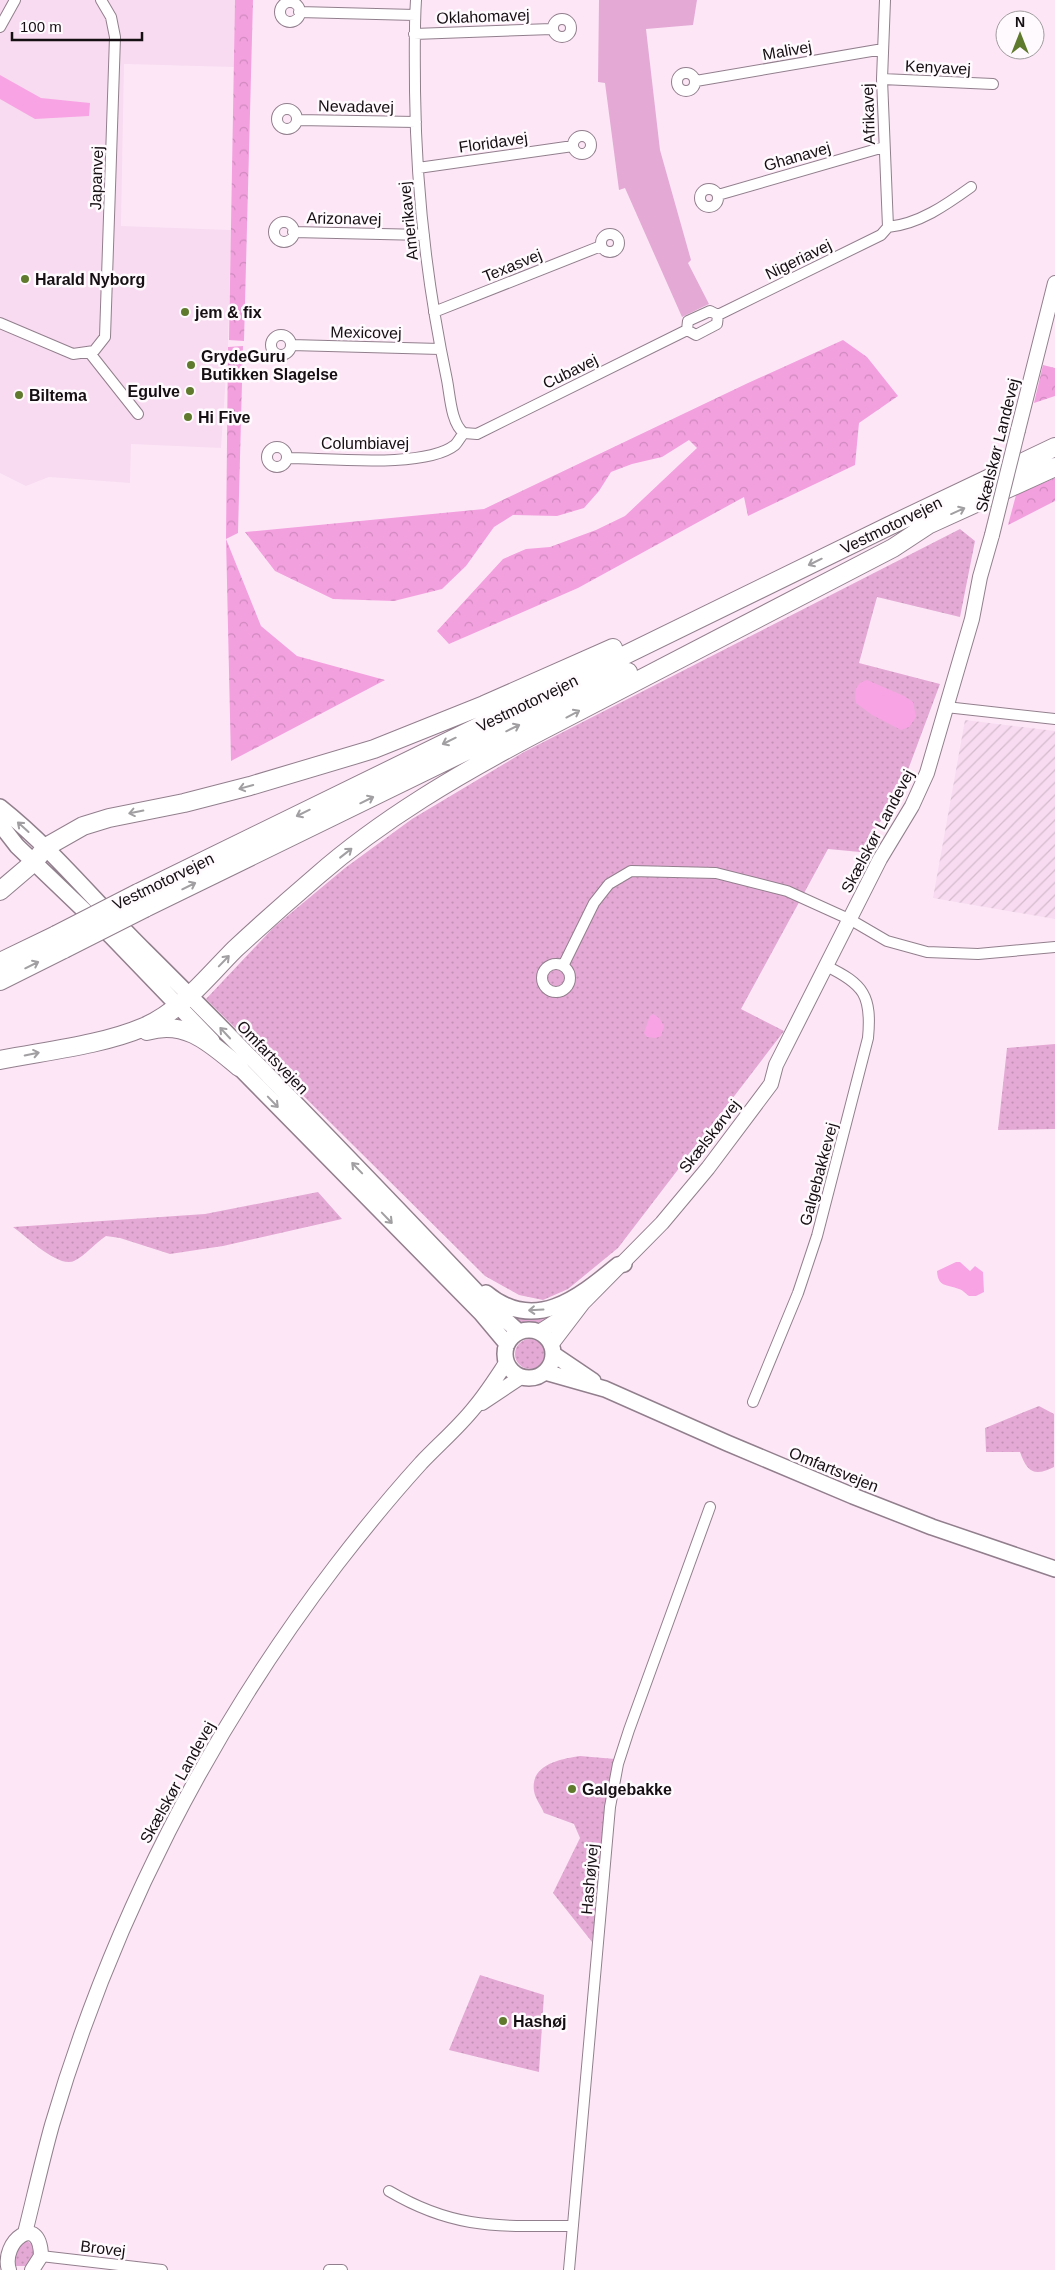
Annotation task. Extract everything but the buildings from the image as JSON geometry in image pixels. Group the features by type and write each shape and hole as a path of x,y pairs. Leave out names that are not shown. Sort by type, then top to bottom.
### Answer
{"highway":[{"name":"Vestmotorvejen","path":"0,981 60,942 142,900 796,572 1055,447"},
{"name":"Vestmotorvejen","path":"142,900 931,524 1055,467"},
{"path":"0,1060 117,1036 144,1027 184,1001 235,950 319,874 361,841 427,796 479,764 527,738 893,548 931,524"},
{"path":"0,891 34,862 46,848 83,826 109,818 241,789 374,749 484,705 754,585 796,572"},
{"name":"Vestmotorvejen","path":"0,962 60,942"},
{"path":"63,1047 114,1041 158,1028 180,1028 204,1038 239,1067"}],"main road":[{"name":"Omfartsvejen","path":"0,807 46,848 184,1001 239,1067 481,1313 507,1344"},
{"path":"0,824 34,862 169,990 184,1001"},
{"path":"34,862 47,863 54,867 97,903"},
{"name":"Omfartsvejen","path":"184,1001 440,1253 490,1306 519,1332"},
{"path":"440,1253 498,1302 525,1310 537,1311 561,1306 584,1292 618,1265 624,1264"},
{"path":"525,1330 539,1332 552,1349 550,1367 534,1378 521,1377 510,1369 506,1363 507,1344 519,1332 525,1330"},
{"name":"Omfartsvejen","path":"552,1349 605,1389"},
{"name":"Omfartsvejen","path":"545,1372 605,1389 853,1496 932,1527 1055,1569"}],"street":[{"path":"0,26 15,0"},
{"name":"Japanvej","path":"89,352 101,345 106,331 115,37 111,17 101,0"},
{"name":"Amerikavej","path":"416,0 414,34 416,122 424,235 440,349 453,410 458,427 464,433"},
{"name":"Afrikavej","path":"885,0 882,80 888,227"},
{"path":"299,12 415,14"},
{"name":"Oklahomavej","path":"414,34 552,29"},
{"name":"Malivej","path":"696,81 883,49"},
{"name":"Kenyavej","path":"882,80 993,84"},
{"name":"Nevadavej","path":"297,120 416,122"},
{"name":"Floridavej","path":"418,168 573,146"},
{"name":"Ghanavej","path":"718,195 884,147"},
{"path":"888,227 904,225 947,204 971,187"},
{"name":"Nigeriavej","path":"718,315 882,235 888,227"},
{"name":"Arizonavej","path":"293,232 424,235"},
{"name":"Texasvej","path":"434,312 601,246"},
{"name":"Skælskør Landevej","path":"826,966 851,920 880,859 912,806 927,773 972,617 983,592 992,539 1055,283"},
{"name":"Cubavej","path":"710,311 718,315 717,324 706,330 696,334 687,330 688,321 699,315 710,311"},
{"path":"0,323 74,354 89,352 138,414"},
{"name":"Cubavej","path":"464,433 477,434 687,330"},
{"name":"Mexicovej","path":"291,345 440,349"},
{"name":"Columbiavej","path":"287,458 412,459 437,453 454,445 464,433"},
{"path":"946,707 1055,719"},
{"path":"563,966 594,904 609,884 631,871 716,874 787,891 851,920 887,941 927,952 978,954 1055,947"},
{"name":"Skælskørvej","path":"539,1332 583,1303 624,1264 708,1168 770,1084 776,1066 826,966"},
{"name":"Galgebakkevej","path":"753,1402 798,1293 817,1236 868,1038 870,1017 867,1003 858,984 826,966"},
{"name":"Skælskørvej","path":"552,1349 583,1303"},
{"name":"Skælskør Landevej","path":"26,2233 52,2126 82,2032 114,1949 155,1859 188,1794 232,1717 275,1650 337,1564 421,1464 474,1409 506,1363"},
{"name":"Skælskør Landevej","path":"474,1409 521,1377"},
{"name":"Hashøjvej","path":"569,2270 610,1807 617,1772 651,1666 710,1507"},
{"path":"389,2191 412,2204 464,2222 491,2226 573,2226"},
{"path":"9,2270 1,2261 1,2248 8,2237 19,2233 26,2233 39,2244 41,2256 39,2262 32,2270"},
{"name":"Brovej","path":"41,2256 162,2270"},
{"path":"329,2270 342,2270"}],"shaded area":[{"path":"0,0 235,0 234,67 124,64 121,226 231,230 228,347 221,448 131,444 130,483 49,477 26,486 0,473"},
{"path":"599,0 697,0 693,25 646,29 660,150 691,260 688,263 709,304 682,317 625,188 619,190 605,83 598,82"},
{"path":"0,75 41,98 90,103 89,116 35,119 0,99"},
{"path":"960,529 975,541 960,617 877,597 859,663 940,684 899,794 860,852 828,849 741,1009 784,1031 618,1248 568,1289 543,1300 519,1295 485,1276 206,999 273,928 345,868 412,819 524,752"},
{"path":"867,680 904,696 913,702 916,717 909,727 901,730 872,715 856,703 856,688 860,683"},
{"path":"965,720 1055,731 1055,919 933,898"},
{"path":"653,1014 659,1018 664,1026 661,1036 656,1038 647,1037 644,1033 650,1016"},
{"path":"1055,1044 1055,1129 998,1130 1007,1048"},
{"path":"318,1192 342,1219 223,1246 170,1254 120,1238 106,1236 78,1259 67,1262 51,1256 13,1227 205,1214"},
{"path":"960,1262 970,1271 975,1266 983,1272 984,1292 976,1296 969,1296 960,1290 941,1283 937,1271"},
{"path":"496,1305 564,1308 536,1324 529,1324 515,1320"},
{"path":"530,1339 541,1343 545,1354 541,1365 530,1369 519,1365 515,1354 519,1343"},
{"path":"1039,1406 1054,1414 1054,1467 1036,1472 1032,1471 1025,1464 1020,1452 986,1452 985,1428"},
{"path":"580,1756 615,1759 592,1942 553,1893 580,1838 574,1824 544,1813 534,1791 534,1782 537,1775 548,1764"},
{"path":"480,1975 544,1995 539,2072 449,2050"},
{"path":"26,2240 33,2245 35,2253 27,2266 14,2266 7,2249"}],"green space":[{"path":"235,0 253,0 244,341 229,340"},
{"path":"843,340 867,357 898,396 859,423 855,465 748,516 744,497 578,588 449,644 437,631 503,559 526,549 550,547 596,530 625,516 697,448 689,440 662,457 632,464 611,472 599,491 584,508 557,516 513,515 494,527 466,566 442,589 394,601 333,599 275,571 245,532 484,509 748,383"},
{"path":"243,346 238,533 226,539 228,347"},
{"path":"1043,365 1055,368 1055,396 1034,403"},
{"path":"1055,478 1055,501 1008,525 1016,495"},
{"path":"226,539 261,626 297,656 385,680 231,761"}],"place":[{"name":"Harald Nyborg","path":"25,279"},
{"name":"jem & fix","path":"185,312"},
{"name":"GrydeGuru Butikken Slagelse","path":"191,365"},
{"name":"Egulve","path":"190,391"},
{"name":"Biltema","path":"19,395"},
{"name":"Hi Five","path":"188,417"},
{"name":"Galgebakke","path":"572,1789"},
{"name":"Hashøj","path":"503,2021"}]}
